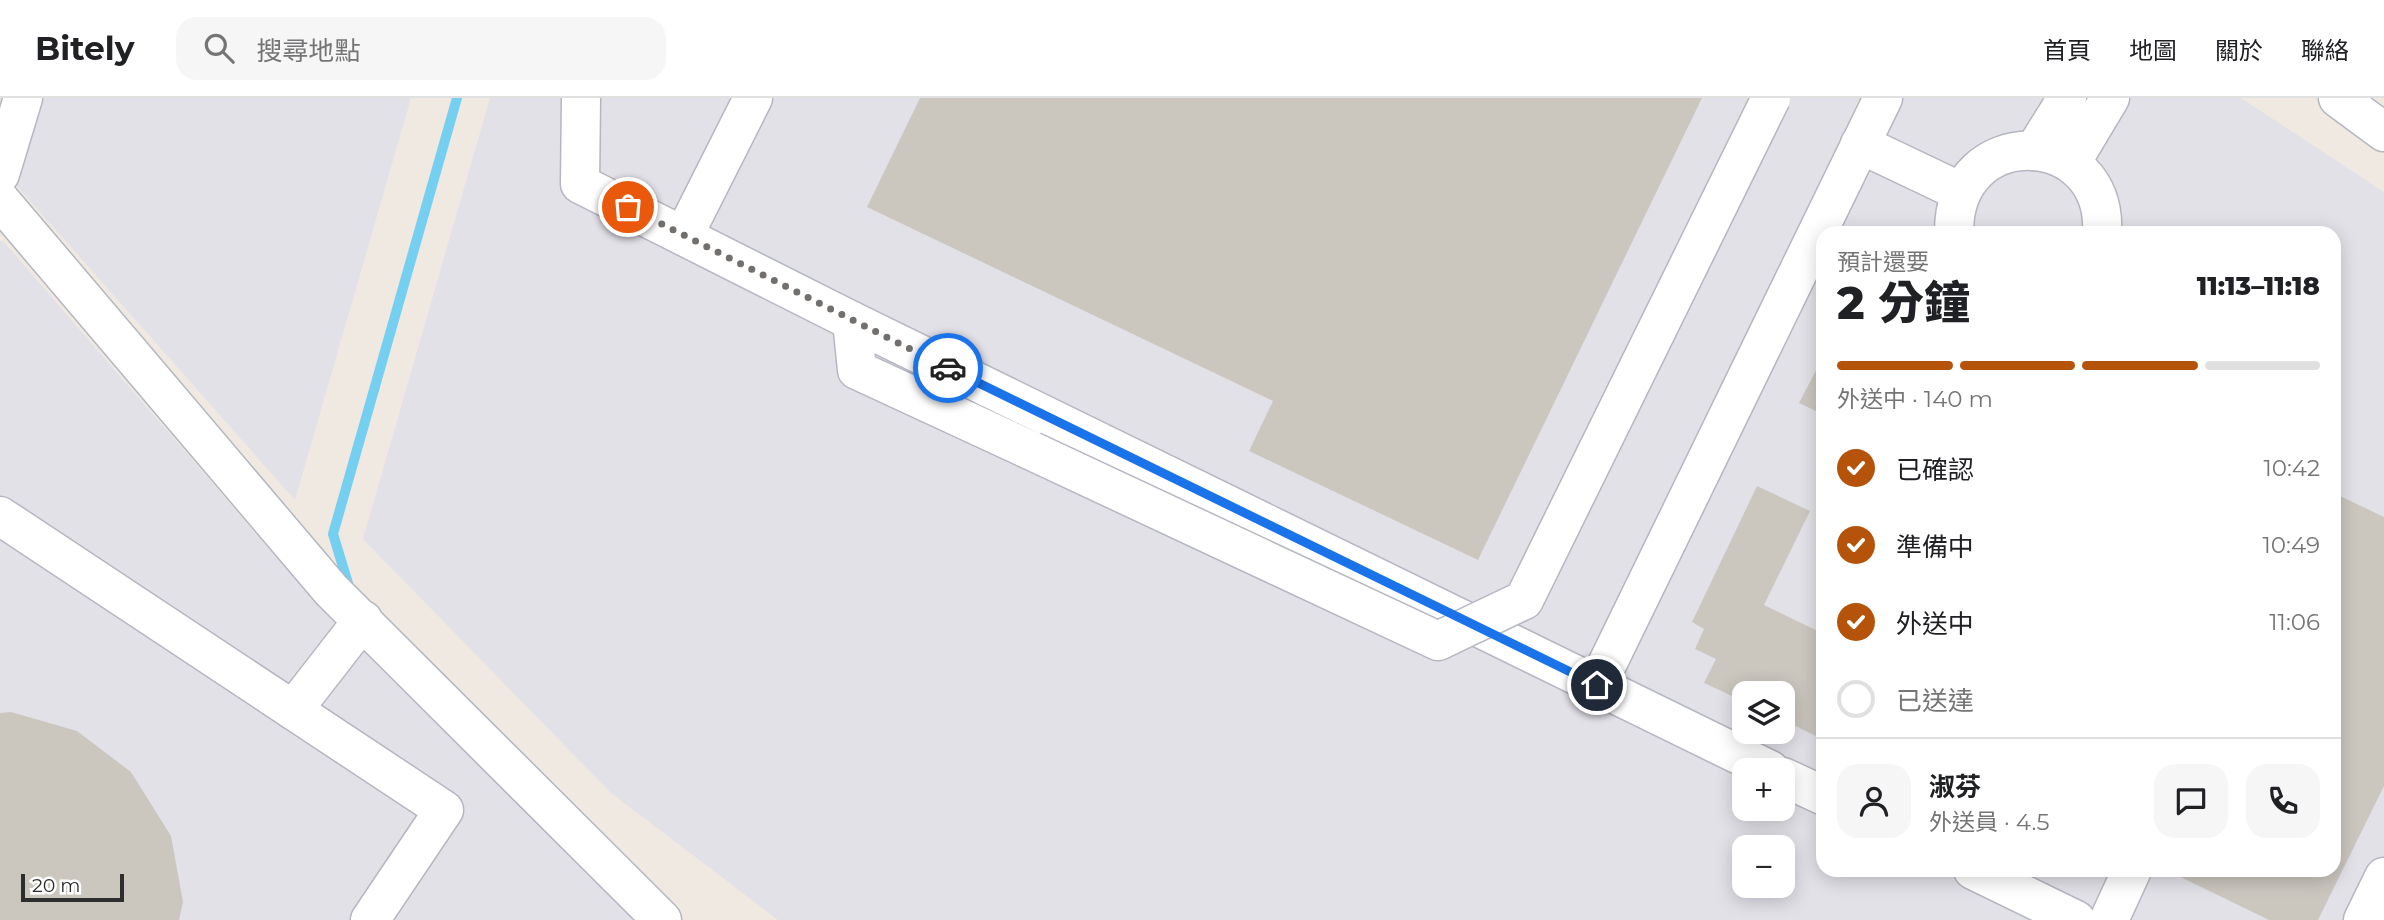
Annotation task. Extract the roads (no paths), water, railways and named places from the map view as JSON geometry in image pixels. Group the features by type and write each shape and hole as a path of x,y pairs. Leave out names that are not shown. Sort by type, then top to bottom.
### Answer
{"street":[{"path":"0,174 23,98"},
{"path":"581,98 580,184 852,321 1746,758"},
{"path":"684,235 752,98"},
{"path":"852,321 857,370 1438,641 1524,600 1771,98"},
{"path":"1820,226 1883,98"},
{"path":"2034,151 2067,98"},
{"path":"2071,163 2110,98"},
{"path":"2338,98 2384,131"},
{"path":"1860,144 1961,192"},
{"path":"1954,226 1954,215 1961,192 1976,171 1997,156 2022,150 2048,152 2071,163 2089,181 2100,205 2102,226"},
{"path":"0,200 331,590 662,920"},
{"path":"1597,685 1816,235"},
{"path":"0,516 443,810 370,920"},
{"path":"293,710 363,620"},
{"path":"1795,783 1816,792"},
{"path":"1987,877 2076,920"},
{"path":"2109,920 2129,877"},
{"path":"2363,920 2384,877"}],"waterway":[{"path":"350,590 333,534 457,98"}]}
